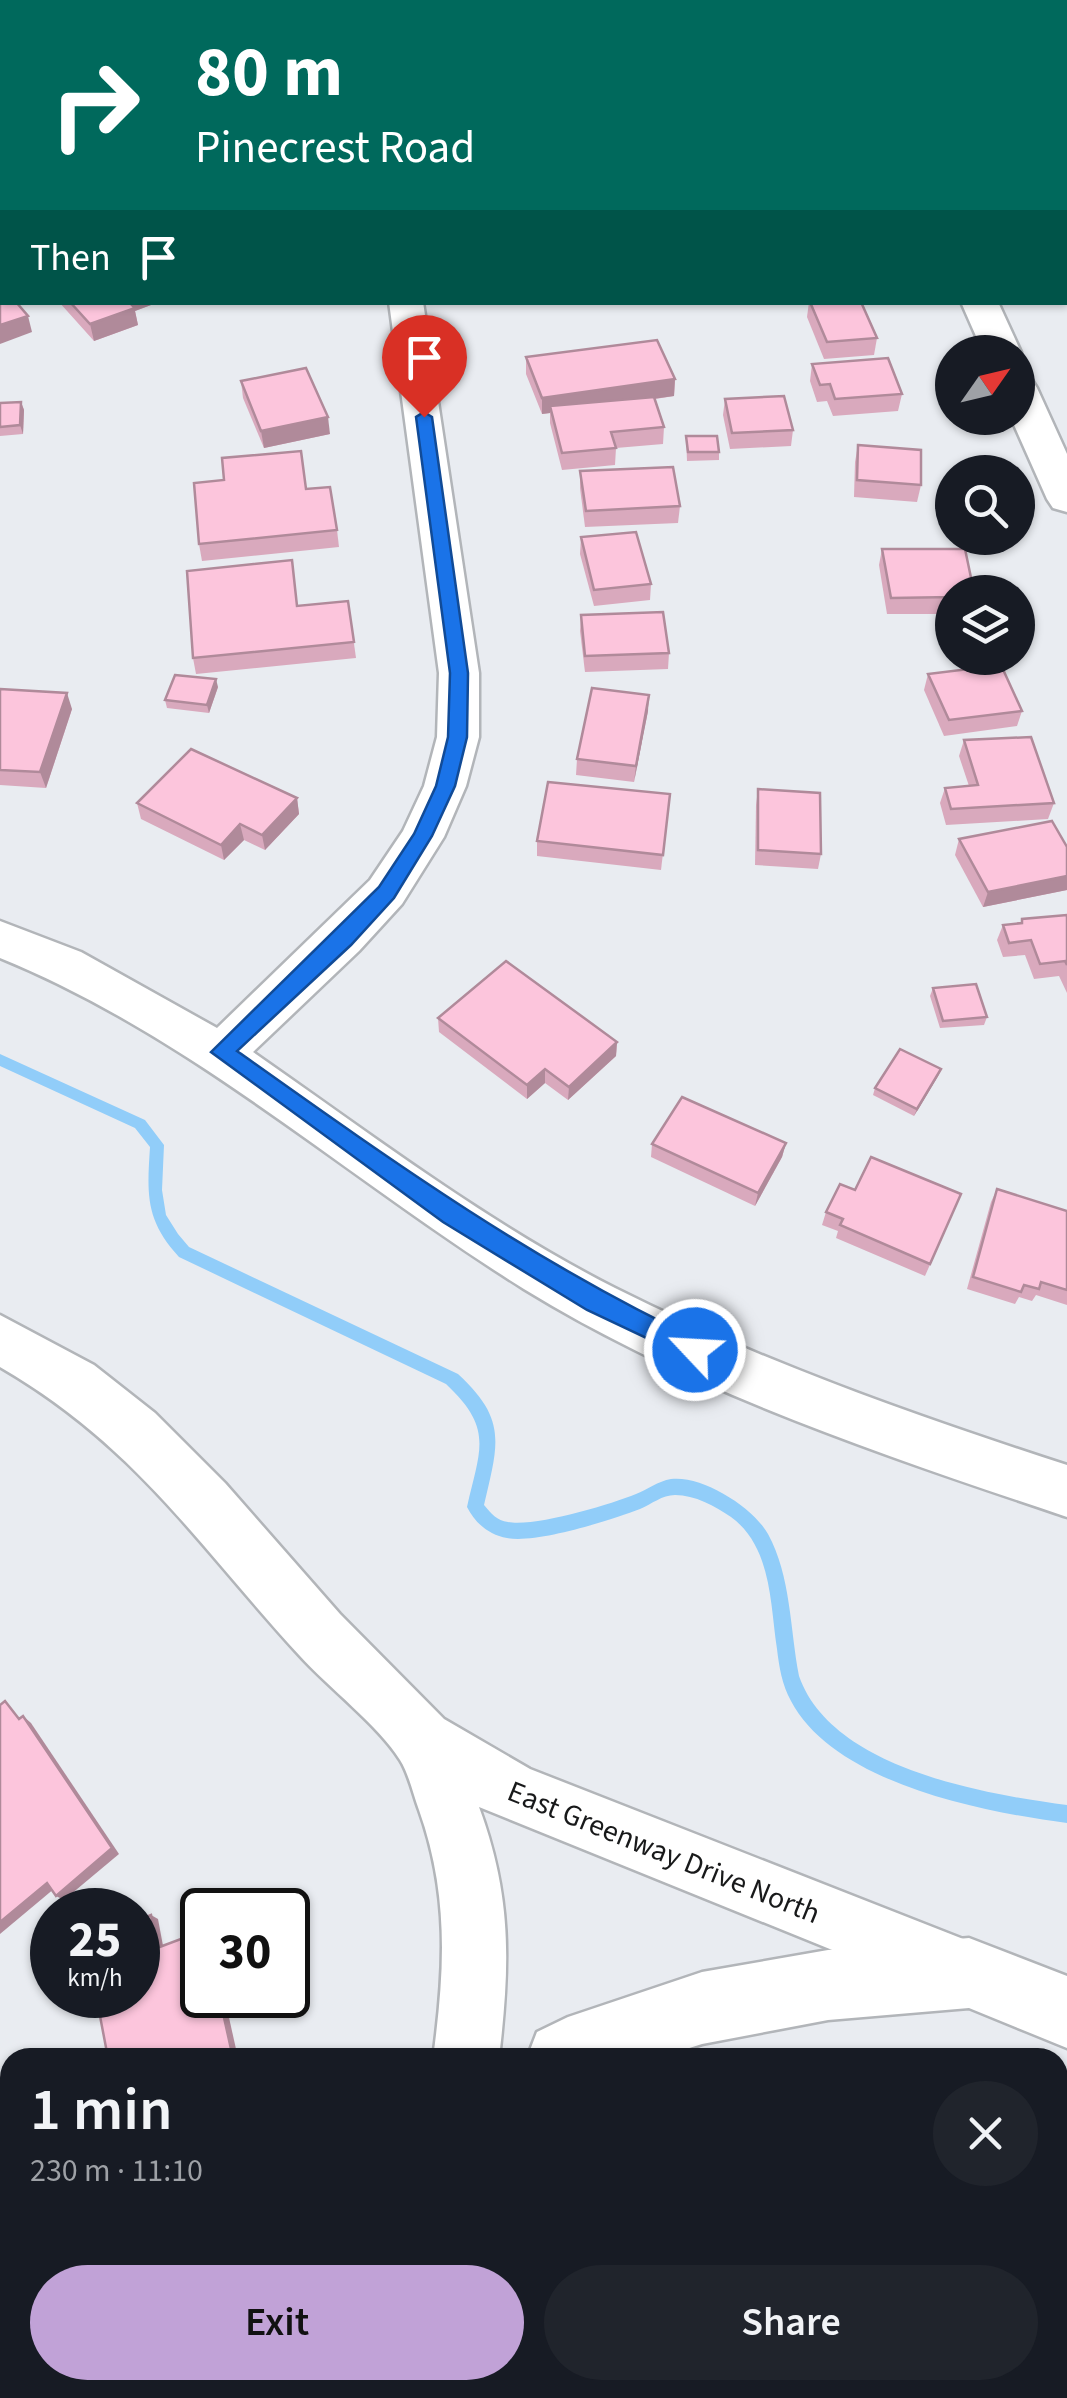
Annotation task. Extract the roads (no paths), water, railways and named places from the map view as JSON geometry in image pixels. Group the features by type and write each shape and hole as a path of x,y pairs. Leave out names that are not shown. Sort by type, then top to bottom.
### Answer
{"street":[{"path":"222,1052 343,940 386,892 422,836 446,786 454,753 459,673 406,305"},
{"path":"981,305 995,335"},
{"path":"1035,427 1067,499"},
{"path":"0,939 65,962 139,1000 222,1052 451,1215 595,1303 762,1382 948,1452 1067,1491"},
{"name":"East Greenway Drive North","path":"0,1338 75,1382 136,1432 205,1502 318,1634 422,1740 511,1792 1067,2012"},
{"path":"422,1740 462,1851 476,1915 474,1994 467,2048"},
{"path":"582,2048 702,2008 828,1985 969,1973"}],"waterway":[{"path":"0,1060 140,1124 157,1145 155,1190 159,1215 184,1252 452,1379 468,1394 486,1423 487,1451 475,1507 490,1523 511,1531 536,1529 626,1505 672,1487 691,1489 723,1503 748,1521 770,1558 791,1676 797,1695 816,1722 844,1745 917,1780 997,1803 1067,1814"}]}
